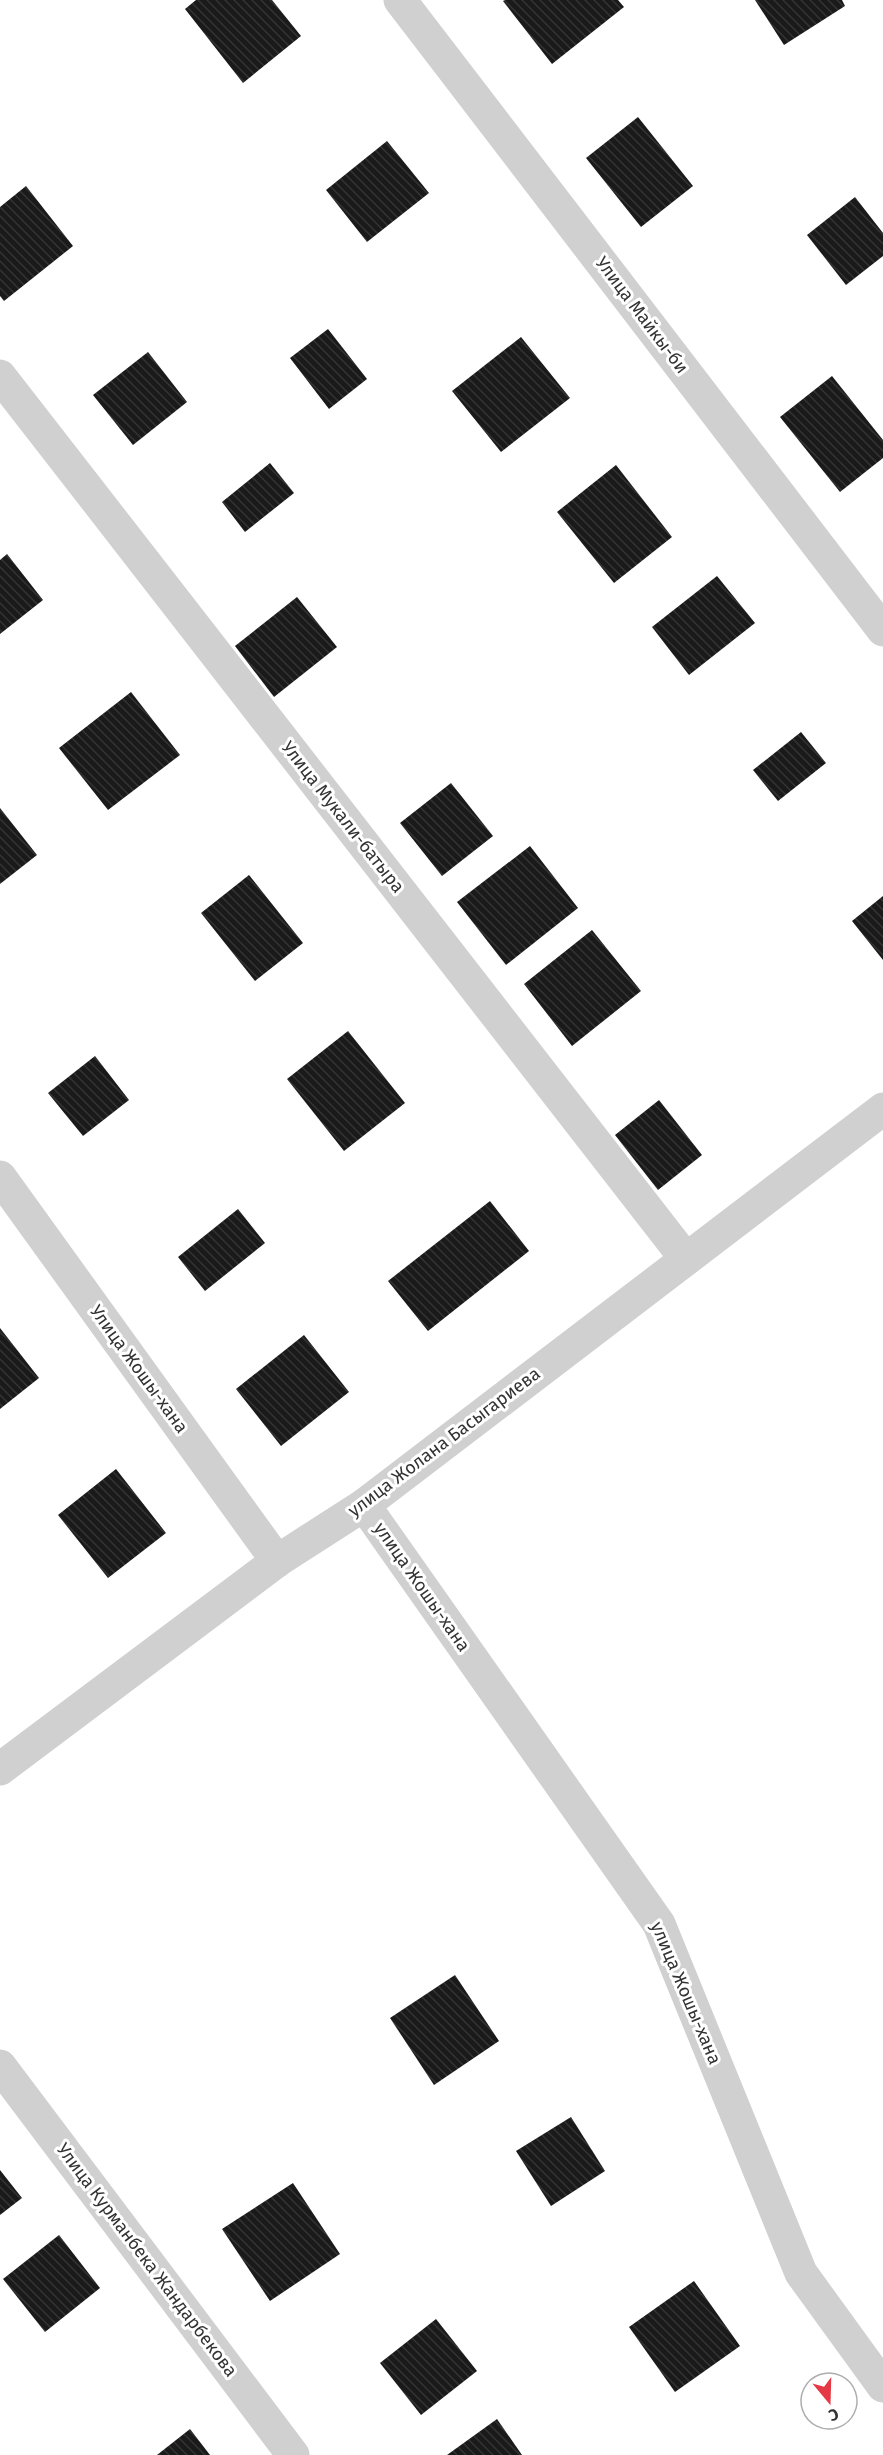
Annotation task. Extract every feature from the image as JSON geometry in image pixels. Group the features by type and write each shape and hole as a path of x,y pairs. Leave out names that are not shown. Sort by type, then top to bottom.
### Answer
{"street":[{"name":"Улица Майкы-би","path":"400,0 883,630"},
{"name":"Улица Мукали-батыра","path":"0,376 686,1259"},
{"name":"улица Жолана Басыгариева","path":"0,1769 277,1561 364,1504 883,1108"},
{"name":"Улица Жошы-хана","path":"0,1177 277,1561"},
{"name":"улица Жошы-хана","path":"364,1504 659,1924 801,2273 883,2386"},
{"name":"Улица Курманбека Жандарбекова","path":"0,2066 294,2455"}],"building":[{"path":"196,0 272,0 301,36 243,83 185,9"},
{"path":"618,0 624,7 552,64 503,1"},
{"path":"755,0 842,0 845,6 784,45"},
{"path":"638,117 693,186 641,227 586,158"},
{"path":"387,141 429,193 367,242 326,190"},
{"path":"26,186 73,246 4,301 0,296 0,207"},
{"path":"855,197 883,233 883,256 846,285 807,235"},
{"path":"328,329 367,379 329,409 290,358"},
{"path":"521,337 570,398 501,452 452,391"},
{"path":"148,352 187,402 133,445 93,395"},
{"path":"832,376 883,440 883,458 840,492 780,417"},
{"path":"270,463 294,493 245,532 222,502"},
{"path":"616,465 672,537 614,583 557,512"},
{"path":"7,554 43,600 0,634 0,560"},
{"path":"717,576 755,623 689,675 652,627"},
{"path":"297,597 337,647 274,697 235,646"},
{"path":"131,692 180,755 108,810 59,748"},
{"path":"801,732 826,763 778,801 753,770"},
{"path":"451,783 493,836 442,876 400,823"},
{"path":"0,808 37,855 0,884"},
{"path":"530,846 578,908 506,965 457,902"},
{"path":"249,875 303,943 255,981 201,913"},
{"path":"883,896 883,960 852,921"},
{"path":"592,930 641,991 572,1046 524,984"},
{"path":"348,1031 405,1103 344,1151 287,1079"},
{"path":"95,1056 129,1100 83,1136 48,1093"},
{"path":"659,1100 702,1155 658,1190 615,1135"},
{"path":"490,1201 529,1251 428,1331 388,1281"},
{"path":"238,1209 265,1243 205,1291 178,1257"},
{"path":"0,1328 39,1378 0,1409"},
{"path":"304,1335 349,1392 281,1446 236,1389"},
{"path":"116,1469 166,1533 108,1578 58,1515"},
{"path":"455,1975 499,2041 434,2085 390,2018"},
{"path":"571,2117 605,2171 551,2206 516,2151"},
{"path":"0,2170 22,2198 0,2215"},
{"path":"293,2183 340,2254 270,2301 222,2229"},
{"path":"59,2235 100,2288 45,2332 3,2279"},
{"path":"694,2281 740,2346 675,2392 629,2327"},
{"path":"436,2319 477,2371 421,2415 380,2363"},
{"path":"497,2419 522,2455 447,2455"},
{"path":"190,2429 210,2455 157,2455"}]}
